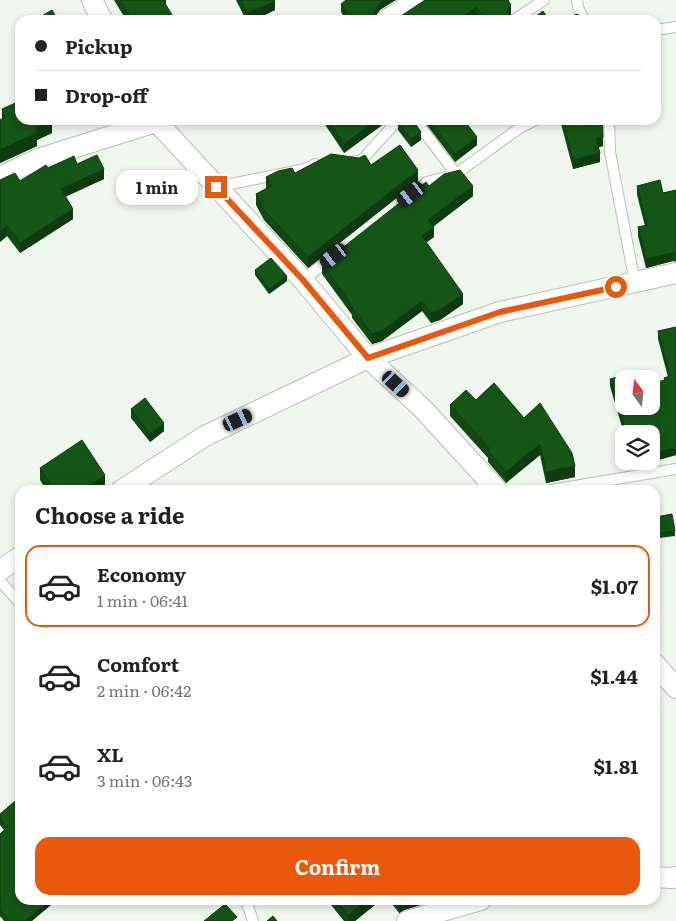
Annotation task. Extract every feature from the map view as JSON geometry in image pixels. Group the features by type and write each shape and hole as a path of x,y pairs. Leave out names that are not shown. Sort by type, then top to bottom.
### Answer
{"street":[{"path":"92,0 100,15"},
{"path":"394,15 417,0"},
{"path":"0,176 38,159 145,125"},
{"path":"162,125 216,187 303,280 368,358 423,409 492,485"},
{"path":"130,485 205,436 368,358 500,312 676,273"},
{"path":"0,570 15,560"},
{"path":"660,670 676,688"},
{"path":"660,877 676,877"},
{"path":"407,921 463,905"}],"lane":[{"path":"522,15 544,0"},
{"path":"577,0 582,15"},
{"path":"661,29 676,27"},
{"path":"350,160 360,162 393,125"},
{"path":"419,125 456,174"},
{"path":"411,194 427,182 456,174 527,125"},
{"path":"609,125 610,152 635,283"},
{"path":"216,187 305,168 322,161"},
{"path":"303,280 342,250"},
{"path":"581,485 676,469"},
{"path":"0,581 15,598"},
{"path":"248,905 253,921"}],"building":[{"path":"120,0 163,0 172,15 129,15"},
{"path":"241,0 274,0 275,1 247,14"},
{"path":"346,0 383,0 376,7 376,15 349,15 341,4"},
{"path":"425,0 508,0 511,5 507,11 508,15 482,15 477,7 465,15 402,15"},
{"path":"52,10 55,15 44,15"},
{"path":"543,11 546,15 538,15"},
{"path":"15,103 15,125 41,125 35,128 37,133 0,150 0,120 5,117 2,109"},
{"path":"331,125 370,125 344,144"},
{"path":"400,125 416,125 421,132 411,139"},
{"path":"433,125 468,125 477,137 455,154"},
{"path":"563,125 602,125 603,137 596,139 600,153 573,160"},
{"path":"400,145 418,170 308,257 264,210 256,194 271,186 266,177 278,171 292,168 295,173 331,154 359,158 365,155 371,165"},
{"path":"97,155 104,169 61,189 73,209 20,243 7,226 0,232 0,180 15,173 20,181 46,165 48,168 74,156 77,164"},
{"path":"460,170 473,186 428,220 434,227 422,236 463,294 440,310 431,313 422,301 382,331 372,334 322,264 426,182 429,186 444,174"},
{"path":"660,180 663,193 676,190 676,253 646,259 638,227 647,225 637,186"},
{"path":"271,258 287,276 269,289 255,270"},
{"path":"676,327 676,448 660,452 660,425 624,425 621,415 660,415 660,381 670,376 658,331"},
{"path":"615,378 615,395 610,379"},
{"path":"494,383 524,418 540,403 572,453 575,466 546,472 540,444 506,472 488,451 490,449 450,405 466,390 476,400"},
{"path":"145,398 164,423 150,434 131,409"},
{"path":"82,440 105,475 90,485 51,485 40,468"},
{"path":"672,514 675,531 660,534 660,516"},
{"path":"15,801 15,905 44,905 25,921 9,921 0,911 0,834 8,827 0,819 0,814"},
{"path":"224,905 237,917 232,921 204,921"},
{"path":"340,905 361,905 348,915"},
{"path":"273,916 277,921 267,921"}],"route":[{"path":"216,187 303,280 368,358 500,312 616,287"}]}
